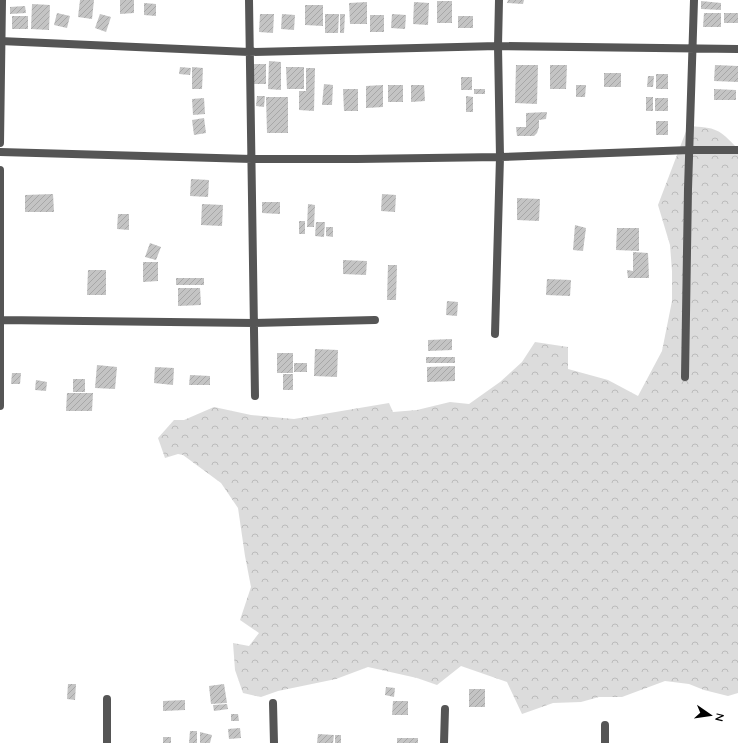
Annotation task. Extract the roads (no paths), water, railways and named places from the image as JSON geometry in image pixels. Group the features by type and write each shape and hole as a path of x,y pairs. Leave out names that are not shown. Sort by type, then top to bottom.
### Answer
{"street":[{"path":"0,143 2,0"},
{"path":"248,0 255,396"},
{"path":"495,334 500,157 498,46 499,0"},
{"path":"685,377 694,0"},
{"path":"1,41 249,52 498,46 738,50"},
{"path":"0,152 252,159 358,159 500,157 690,150 738,150"},
{"path":"0,170 0,406"},
{"path":"0,320 254,323 375,320"},
{"path":"107,699 107,743"},
{"path":"273,703 274,743"},
{"path":"444,743 445,709"},
{"path":"605,725 605,743"}]}
